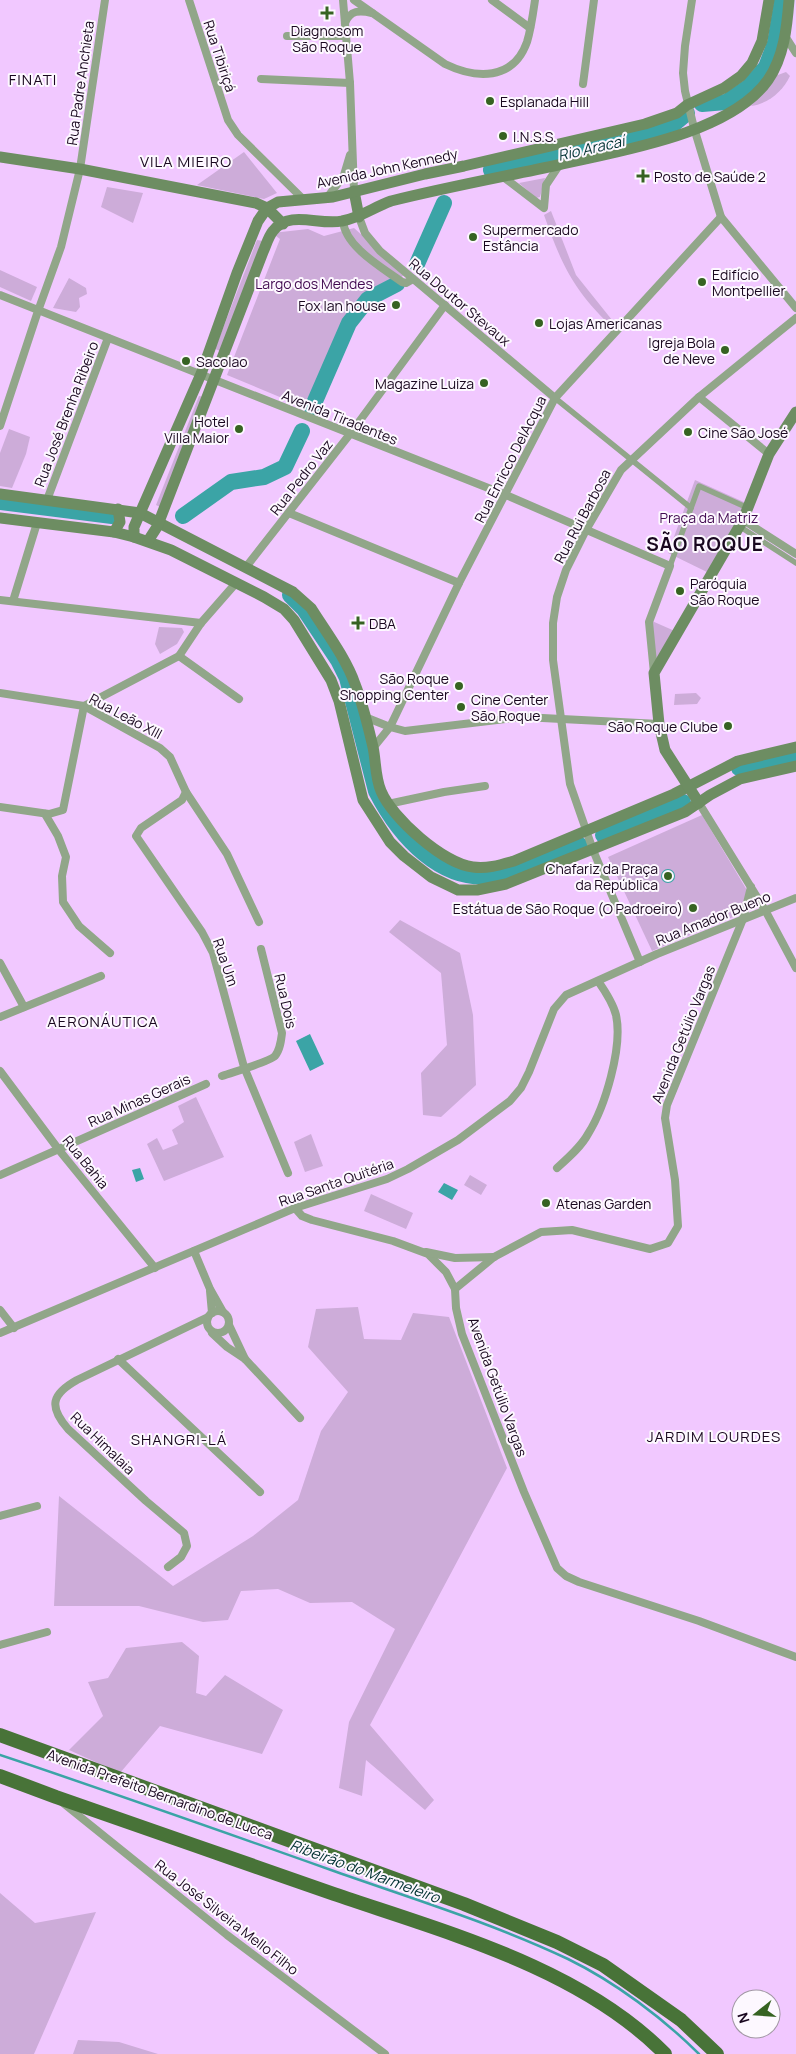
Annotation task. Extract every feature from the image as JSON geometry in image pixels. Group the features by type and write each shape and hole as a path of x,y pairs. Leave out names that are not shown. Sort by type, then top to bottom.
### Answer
{"highway":[{"name":"Avenida Prefeito Bernardino de Lucca","path":"0,1736 464,1904 557,1942 603,1965 681,2020 717,2054"},
{"path":"0,1776 480,1944 568,1982 627,2021 664,2054"}],"main road":[{"name":"Avenida John Kennedy","path":"267,208 278,202 327,198 645,124 677,113 724,88 741,76 752,63 762,41 769,0"},
{"path":"148,541 155,531 272,232 283,224 298,219 326,223 343,221 359,216 391,201 677,137 693,126 732,111 751,97 768,80 778,60 785,36 789,0"},
{"path":"0,157 80,169 256,204 267,208 283,224"},
{"path":"477,163 481,181"},
{"path":"354,191 359,216"},
{"path":"134,537 134,527 202,374 237,273 258,221 267,208"},
{"path":"699,803 666,750 659,724 654,674 741,523 769,454 796,412"},
{"path":"0,494 140,513 159,521 293,592 311,608 355,682 373,748 378,785 388,804 413,832 430,846 453,860 471,867 491,867 514,861 586,832 689,786 738,760 796,747"},
{"path":"114,532 120,522 118,509"},
{"path":"0,518 114,532 148,541 171,550 284,609 294,620 331,680 339,701 363,800 390,842 404,856 431,877 458,890 477,890 506,884 685,812 710,795 740,779 796,766"},
{"path":"171,550 172,538 180,532"}],"street":[{"name":"Rua Padre Anchieta","path":"0,426 61,247 80,169 105,0"},
{"name":"Rua Tibiriçá","path":"189,0 228,120 238,135 303,199"},
{"path":"343,0 350,83 354,191"},
{"path":"354,0 445,64 462,72 484,75 503,70 516,59 526,44 535,0"},
{"path":"492,0 530,28"},
{"path":"583,84 594,0"},
{"path":"692,0 683,73 693,126 721,217 796,308"},
{"path":"345,22 353,12 359,11 376,14"},
{"path":"288,36 346,36"},
{"path":"785,36 796,53"},
{"path":"261,79 350,83"},
{"path":"327,198 344,175 352,149"},
{"path":"502,176 544,208 546,185 560,164"},
{"name":"Rua Doutor Stevaux","path":"359,216 365,233 380,251 555,398"},
{"name":"Rua Enricco DelAcqua","path":"373,748 390,727 459,583 555,398 721,217"},
{"path":"343,221 344,227 359,250 402,282 406,283 413,279"},
{"name":"Avenida Tiradentes","path":"0,295 506,495 670,566"},
{"name":"Rua Pedro Vaz","path":"246,567 350,434 445,305"},
{"name":"Rua Rui Barbosa","path":"640,962 592,850 570,784 553,660 553,623 557,597 566,570 586,530 621,470 630,459 699,396 796,318"},
{"name":"Rua José Brenha Ribeiro","path":"47,500 108,338"},
{"path":"699,396 769,454"},
{"path":"555,398 691,508"},
{"path":"654,674 649,622 699,486 748,508"},
{"path":"289,513 459,583"},
{"path":"13,602 38,523"},
{"path":"741,523 796,554"},
{"path":"741,523 796,563"},
{"path":"0,807 45,814 57,813 63,810 84,706 179,656 201,623 236,583"},
{"path":"0,600 201,623"},
{"path":"179,656 239,700"},
{"name":"Rua Leão XIII","path":"0,693 84,706 160,748 170,757 186,792 227,854 259,922"},
{"path":"366,717 400,730 420,730 523,717 659,724"},
{"path":"388,804 444,792 485,786"},
{"name":"Rua Um","path":"186,792 182,800 140,828 136,836 202,932 212,953 244,1068 288,1173"},
{"path":"699,803 765,910 796,968"},
{"path":"45,814 58,836 66,857 62,876 63,902 79,926 110,953"},
{"name":"Avenida Getúlio Vargas","path":"751,887 743,919 667,1104 665,1118 675,1180 678,1226 674,1235 668,1243 650,1250 572,1230 541,1232 494,1257 455,1289 456,1308 462,1334 517,1474 557,1568 566,1576 580,1582 698,1621 796,1657"},
{"name":"Rua Amador Bueno","path":"640,962 796,898"},
{"name":"Rua Dois","path":"222,1076 271,1059 281,1043 282,1033 261,949"},
{"name":"Rua Santa Quitéria","path":"0,1333 295,1208 387,1179 408,1169 458,1140 502,1107 521,1088 554,1009 566,995 640,962"},
{"path":"0,963 24,1007"},
{"path":"0,1017 101,976"},
{"path":"557,1168 588,1135 598,1115 613,1068 617,1044 616,1016 598,980"},
{"name":"Rua Bahia","path":"0,1071 60,1150 155,1268"},
{"name":"Rua Minas Gerais","path":"0,1175 206,1084"},
{"path":"295,1208 302,1216 312,1220 393,1241 424,1252 455,1258 494,1257"},
{"path":"194,1251 210,1289 228,1319 245,1359"},
{"path":"424,1252 438,1262 455,1289"},
{"path":"210,1289 210,1315 206,1323 210,1331 227,1347 245,1359 300,1418"},
{"path":"0,1310 14,1328"},
{"path":"210,1315 217,1311 223,1312"},
{"name":"Rua Himalaia","path":"168,1567 181,1557 187,1546 184,1533 68,1429 61,1421 56,1410 56,1400 61,1389 118,1359 190,1327 210,1315"},
{"path":"210,1331 224,1332 229,1325"},
{"name":"Rua Himalaia","path":"190,1327 210,1331"},
{"path":"118,1359 260,1492"},
{"path":"0,1516 37,1506"},
{"path":"0,1645 47,1632"},
{"name":"Rua José Silveira Mello Filho","path":"56,1797 227,1935 385,2054"}],"green space":[{"path":"786,72 790,76 779,92 763,103 751,106 775,76"},
{"path":"244,152 277,193 264,199 197,185"},
{"path":"545,178 540,197 536,198 519,183"},
{"path":"107,187 143,193 133,223 101,207"},
{"path":"551,211 576,275 612,320 609,324 586,299 562,261 544,215"},
{"name":"Largo dos Mendes","path":"354,228 405,274 396,281 369,295 355,310 331,350 306,408 227,375 280,239 272,233 308,229 324,236"},
{"path":"257,240 263,241 220,351 215,349"},
{"path":"0,270 37,287 31,301 0,287"},
{"path":"69,278 86,288 87,294 79,298 80,307 76,312 53,308"},
{"path":"199,396 204,397 160,507 156,505"},
{"path":"9,429 30,437 26,454 12,488 0,486 0,453"},
{"name":"Praça da Matriz","path":"695,480 746,503 709,573 668,553"},
{"path":"652,621 677,632 656,667"},
{"path":"159,627 182,628 184,632 177,644 160,654 155,644"},
{"path":"696,693 701,698 697,704 674,705 675,694"},
{"path":"702,815 757,907 652,951 608,857"},
{"path":"400,920 460,953 473,1015 476,1085 441,1117 423,1115 421,1073 447,1045 441,973 389,932"},
{"path":"196,1097 224,1157 164,1181 147,1144 157,1138 163,1150 178,1144 172,1130 184,1122 178,1106"},
{"path":"311,1134 323,1166 305,1172 294,1142"},
{"path":"470,1175 487,1185 481,1195 464,1185"},
{"path":"371,1194 413,1213 406,1229 364,1211"},
{"path":"358,1307 364,1339 401,1340 413,1313 449,1317 507,1468 370,1725 434,1800 425,1810 366,1760 362,1796 339,1788 349,1722 395,1629 352,1602 310,1603 278,1589 241,1591 228,1620 203,1622 139,1606 54,1606 59,1496 173,1586 253,1536 298,1500 321,1431 348,1392 308,1347 316,1309"},
{"path":"182,1642 199,1656 196,1693 206,1696 225,1675 283,1710 262,1754 160,1726 120,1773 69,1750 103,1716 88,1682 108,1678 126,1648"},
{"path":"0,1893 35,1923 96,1912 34,2054 0,2054"},
{"path":"78,2040 119,2042 158,2054 73,2054"}],"shaded area":[{"name":"Chafariz da Praça da República","path":"668,869 673,871 675,876 673,881 668,883 663,881 661,876 663,871"},
{"path":"310,1034 324,1064 310,1071 296,1041"},
{"path":"140,1168 144,1179 136,1182 132,1170"},
{"path":"444,1183 458,1190 452,1200 438,1192"}],"waterway":[{"name":"Rio Aracaí","path":"702,104 726,102 748,87 766,67 775,43 782,0"},
{"name":"Rio Aracaí","path":"491,170 611,145 669,128 687,113"},
{"name":"Rio Aracaí","path":"417,264 444,203"},
{"name":"Rio Aracaí","path":"312,408 349,323 368,299 397,284"},
{"name":"Rio Aracaí","path":"183,516 231,482 264,477 285,467 302,431"},
{"path":"0,502 112,516"},
{"path":"290,595 304,609 338,660 347,678 376,791 397,825 425,854 441,865 459,873 478,876 498,875 519,870 580,845"},
{"path":"739,768 796,756"},
{"path":"603,835 683,802"},
{"name":"Ribeirão do Marmeleiro","path":"0,1755 451,1912 539,1946 586,1968 621,1990 670,2027 699,2054"}],"place":[{"name":"Diagnosom São Roque","path":"327,13"},
{"name":"Esplanada Hill","path":"490,101"},
{"name":"I.N.S.S.","path":"503,136"},
{"name":"Posto de Saúde 2","path":"643,176"},
{"name":"Supermercado Estância","path":"473,237"},
{"name":"Edifício Montpellier","path":"702,282"},
{"name":"Fox lan house","path":"396,305"},
{"name":"Lojas Americanas","path":"539,323"},
{"name":"Igreja Bola de Neve","path":"725,350"},
{"name":"Sacolao","path":"186,361"},
{"name":"Magazine Luiza","path":"484,383"},
{"name":"Hotel Villa Maior","path":"239,429"},
{"name":"Cine São José","path":"688,432"},
{"name":"Paróquia São Roque","path":"680,591"},
{"name":"DBA","path":"358,623"},
{"name":"São Roque Shopping Center","path":"459,686"},
{"name":"Cine Center São Roque","path":"461,707"},
{"name":"São Roque Clube","path":"728,726"},
{"name":"Chafariz da Praça da República","path":"668,876"},
{"name":"Estátua de São Roque (O Padroeiro)","path":"693,908"},
{"name":"Atenas Garden","path":"546,1203"}],"district":[{"name":"FINATI","path":"33,79"},
{"name":"VILA MIEIRO","path":"186,161"},
{"name":"SÃO ROQUE","path":"705,544"},
{"name":"AERONÁUTICA","path":"103,1021"},
{"name":"JARDIM LOURDES","path":"714,1436"},
{"name":"SHANGRI-LÁ","path":"179,1439"}]}
